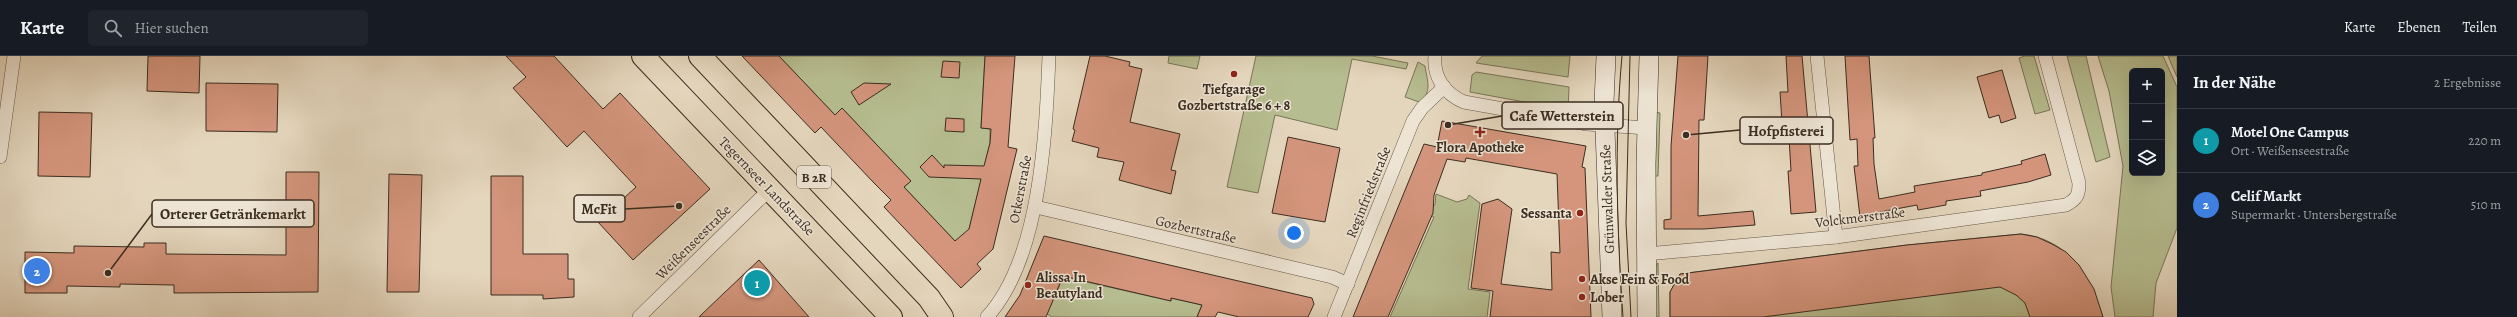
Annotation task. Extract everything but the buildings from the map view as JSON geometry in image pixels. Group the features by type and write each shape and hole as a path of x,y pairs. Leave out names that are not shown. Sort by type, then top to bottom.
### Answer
{"highway":[{"name":"Tegernseer Landstraße","path":"643,56 891,317"},
{"name":"B 2R","path":"700,56 929,298 942,317"},
{"path":"929,298 957,317"}],"main road":[{"name":"Grünwalder Straße","path":"1606,56 1605,126 1612,317"},
{"path":"1647,317 1646,254 1649,56"}],"street":[{"path":"0,157 14,56"},
{"name":"Otkerstraße","path":"987,317 997,306 1008,286 1036,206 1043,148 1049,56"},
{"path":"1435,56 1436,73 1444,87 1448,93 1464,102 1605,126 1647,128"},
{"path":"1817,56 1836,237"},
{"name":"Volckmerstraße","path":"1646,254 1836,237 2056,208 2075,200 2079,194 2079,183 2045,56"},
{"name":"Reginfriedstraße","path":"1334,317 1413,121 1422,108 1444,87"},
{"name":"Weißenseestraße","path":"639,317 770,190"},
{"name":"Gozbertstraße","path":"1036,206 1332,277 1348,284"}],"green space":[{"path":"779,56 985,56 981,128 990,129 990,143 968,234 955,241 904,187 911,181 842,108 835,115"},
{"path":"1169,56 1200,56 1197,69 1168,63"},
{"path":"1256,56 1372,56 1408,63 1406,69 1352,59 1337,130 1275,115 1258,193 1227,187"},
{"path":"1482,56 1570,56 1568,77 1476,63"},
{"path":"2034,56 2050,110 2035,114 2019,58"},
{"path":"2067,56 2086,56 2110,157 2096,162"},
{"path":"2098,56 2163,56 2177,87 2177,228 2156,283 2153,317 2115,317 2111,287 2123,166 2109,91"},
{"path":"2168,56 2177,56 2177,77"},
{"path":"1418,62 1425,66 1428,81 1428,90 1426,95 1419,102 1405,97"},
{"path":"1476,72 1569,87 1568,110 1470,92 1472,75"},
{"path":"1654,112 1660,113 1658,176 1653,176"},
{"path":"1436,194 1457,202 1467,199 1469,195 1480,203 1468,289 1490,292 1487,317 1390,317 1434,217 1428,214 1432,206 1435,205"},
{"path":"2021,234 2038,237 2052,243 2065,252 2075,262 2091,287 2103,317 1670,317 1670,292 1680,274 1907,245"},
{"path":"1658,263 1659,317 1653,317 1654,269"},
{"path":"1065,273 1082,281 1171,301 1171,298 1202,305 1197,317 1052,317 1047,314"}],"tram line":[{"path":"1622,56 1618,121 1617,186 1623,317"},
{"path":"1630,56 1626,223 1631,317"}],"place":[{"name":"Tiefgarage Gozbertstraße 6 + 8","path":"1234,74"},
{"name":"Cafe Wetterstein","path":"1448,125"},
{"name":"Flora Apotheke","path":"1480,132"},
{"name":"Hofpfisterei","path":"1686,135"},
{"name":"McFit","path":"679,206"},
{"name":"Sessanta","path":"1580,213"},
{"name":"Celif Markt","path":"37,271"},
{"name":"Orterer Getränkemarkt","path":"108,273"},
{"name":"Akse Fein & Food","path":"1582,279"},
{"name":"Motel One Campus","path":"757,283"},
{"name":"Alissa In Beautyland","path":"1028,285"},
{"name":"Lober","path":"1582,297"}]}
